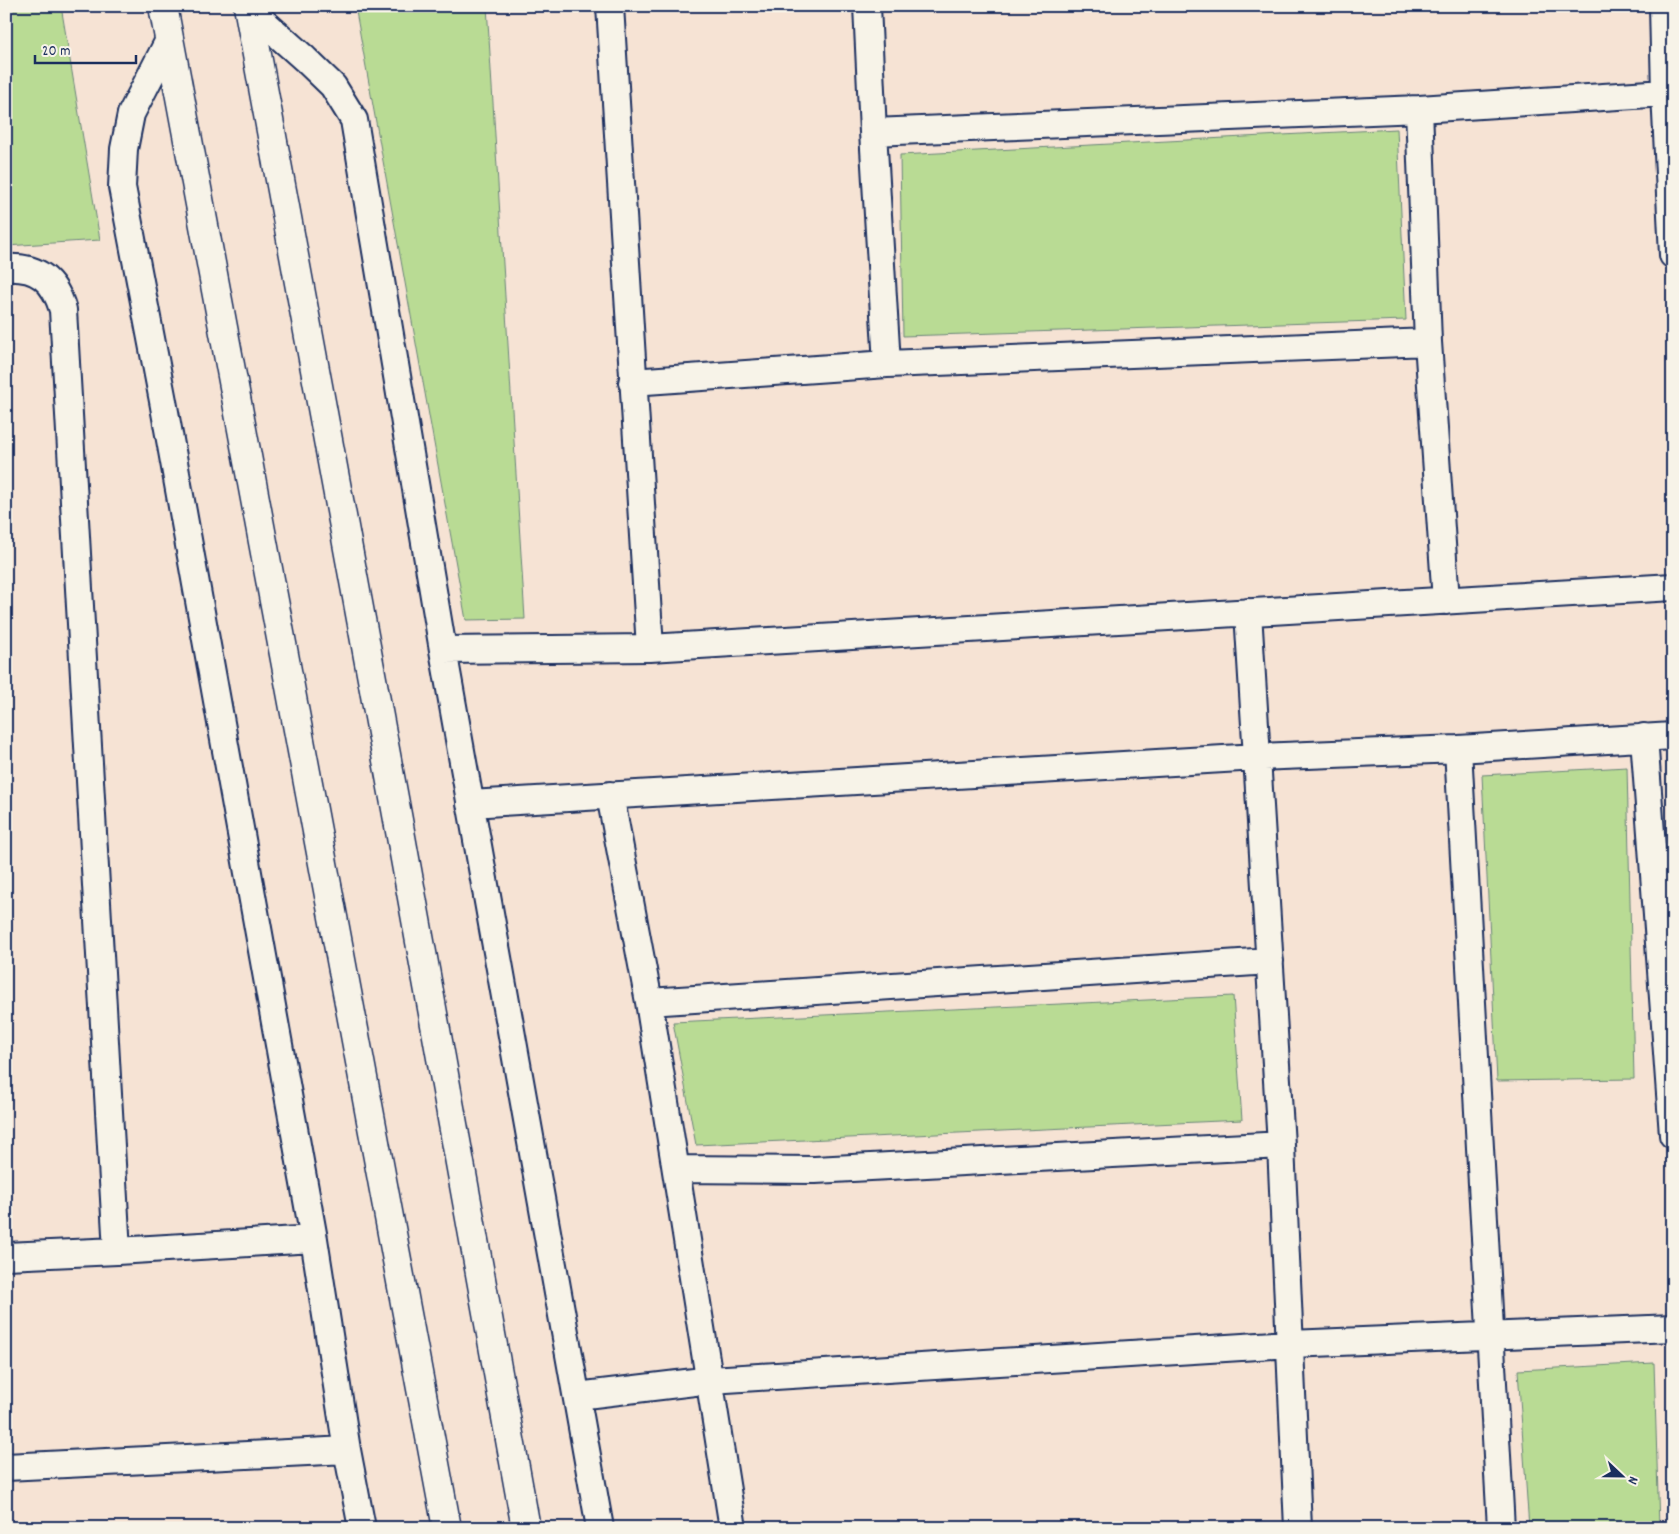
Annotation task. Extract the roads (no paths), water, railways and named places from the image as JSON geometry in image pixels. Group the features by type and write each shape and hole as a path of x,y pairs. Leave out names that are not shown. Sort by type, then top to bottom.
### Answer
{"street":[{"path":"163,6 447,1528"},
{"path":"610,6 650,648"},
{"path":"867,6 872,132 887,364"},
{"path":"1663,6 1665,94 1673,255"},
{"path":"248,7 332,86 354,120 442,650 600,1528"},
{"path":"248,7 526,1528"},
{"path":"169,40 131,114 124,149 122,187 164,401 314,1239 347,1450 362,1528"},
{"path":"872,132 1419,109 1665,94"},
{"path":"1419,109 1428,342 1446,601"},
{"path":"6,268 19,268 36,272 48,282 58,295 63,310 117,1251"},
{"path":"632,382 887,364 1428,342"},
{"path":"442,650 650,648 1673,587"},
{"path":"1248,612 1281,1145 1298,1528"},
{"path":"470,804 1257,757 1458,750 1673,736"},
{"path":"1644,737 1673,1135"},
{"path":"1458,750 1501,1528"},
{"path":"610,795 649,1002 733,1528"},
{"path":"649,1002 1270,961"},
{"path":"676,1169 815,1170 1281,1145"},
{"path":"6,1256 314,1239"},
{"path":"577,1396 710,1380 1290,1344 1491,1334 1673,1328"},
{"path":"6,1468 347,1450"}]}
